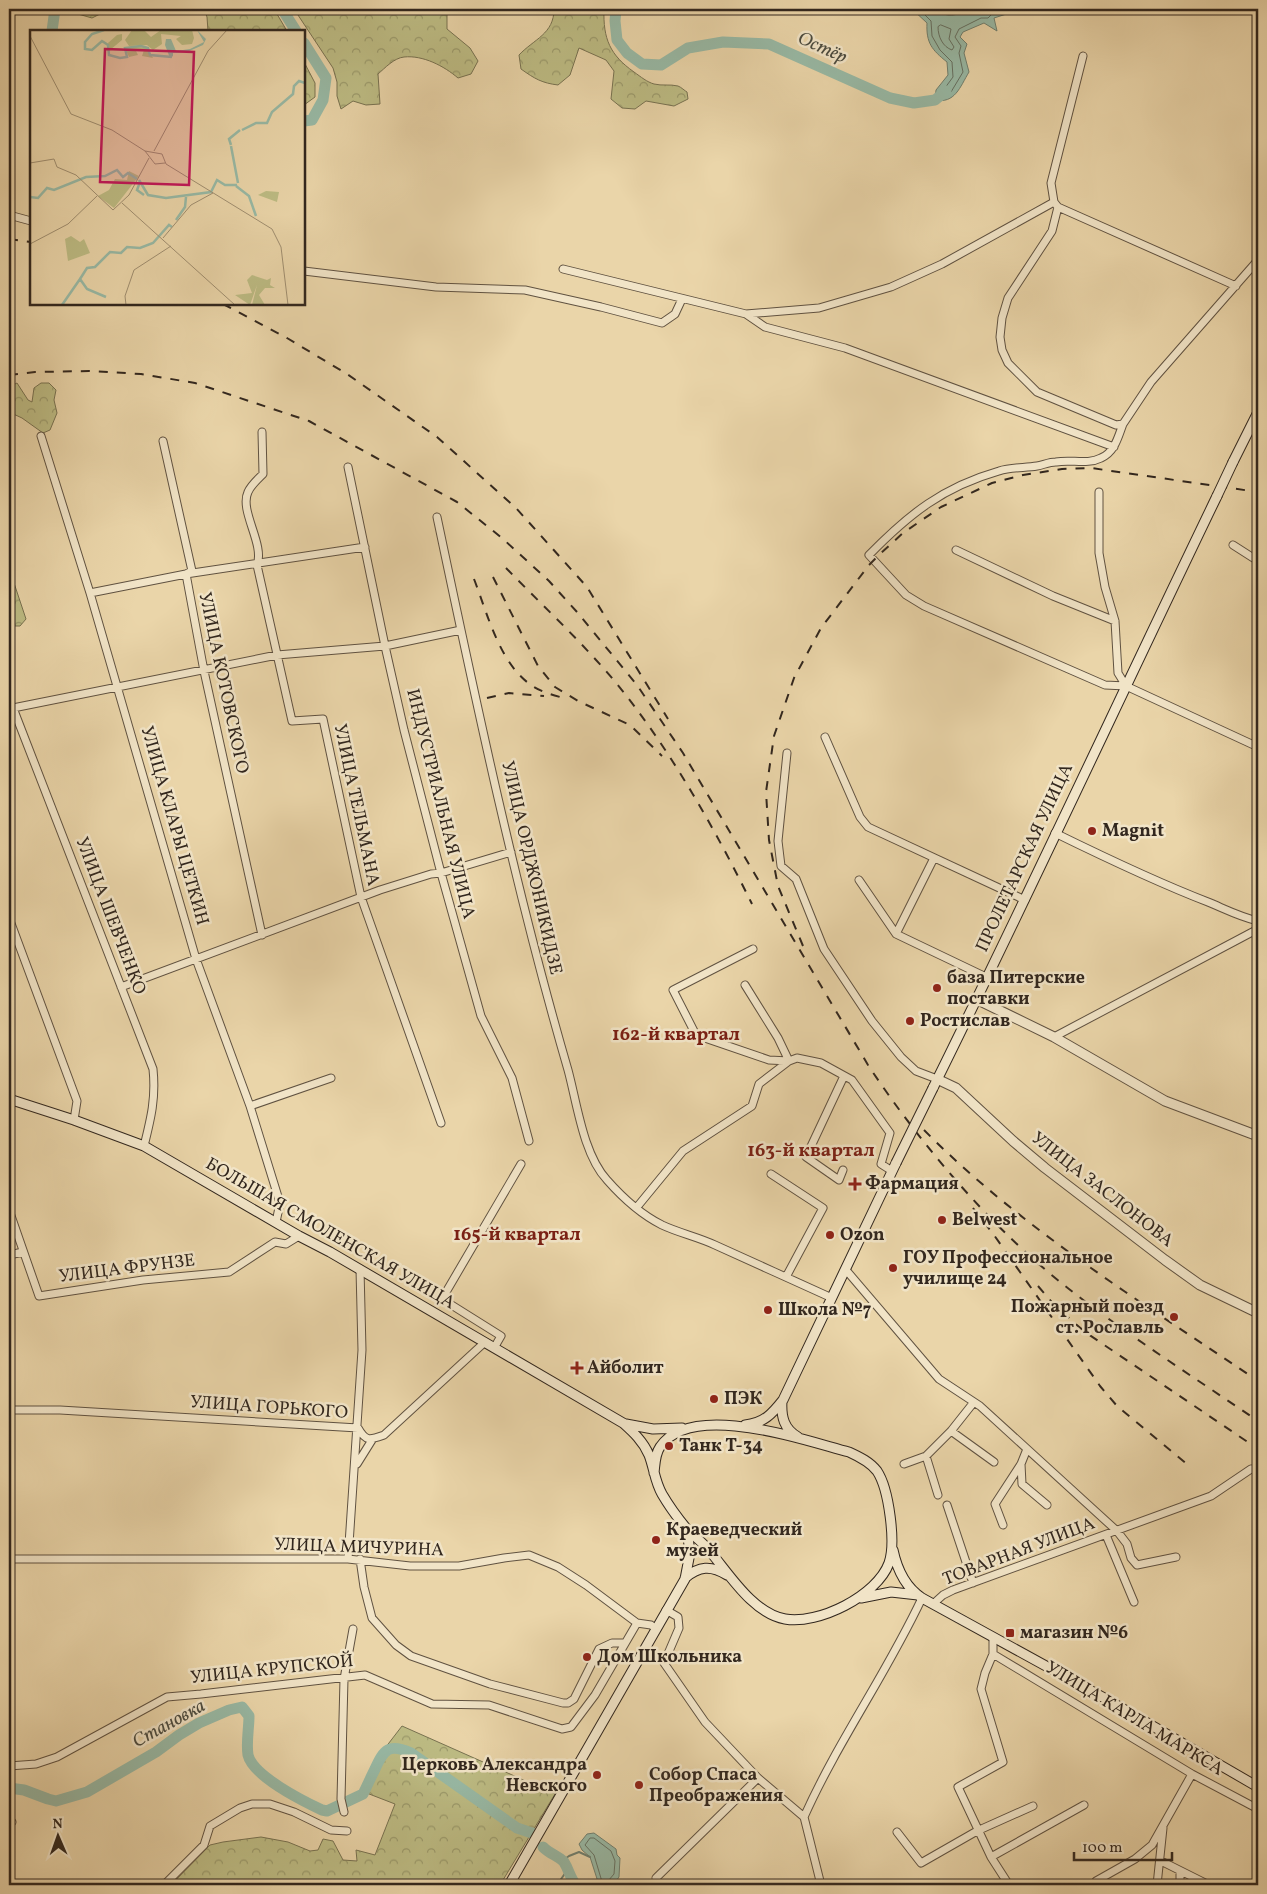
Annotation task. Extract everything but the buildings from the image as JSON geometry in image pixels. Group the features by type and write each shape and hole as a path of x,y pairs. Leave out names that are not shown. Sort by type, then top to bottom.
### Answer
{"main road":[{"name":"ПРОЛЕТАРСКАЯ УЛИЦА","path":"743,1426 768,1418 783,1400 1258,412"},
{"path":"976,999 1054,1037 1165,1101 1258,1136"},
{"name":"УЛИЦА ЗАСЛОНОВА","path":"938,1078 956,1088 1045,1168 1172,1265 1200,1285 1258,1313"},
{"name":"БОЛЬШАЯ СМОЛЕНСКАЯ УЛИЦА","path":"9,1099 74,1120 144,1146 623,1423 634,1427 653,1429 690,1428"},
{"path":"783,1400 784,1422 790,1432 802,1440"},
{"name":"БОЛЬШАЯ СМОЛЕНСКАЯ УЛИЦА","path":"623,1423 645,1447 662,1494 687,1528 759,1607 772,1615 784,1619 808,1618 854,1600"},
{"path":"654,1473 655,1462 660,1448 667,1439 690,1428 722,1424 743,1426 802,1440 849,1452 862,1458 876,1471 886,1494 892,1547 889,1564 881,1578 854,1600"},
{"path":"685,1579 690,1553 687,1528"},
{"name":"УЛИЦА КАРЛА МАРКСА","path":"892,1547 901,1575 920,1596 1106,1699 1258,1787"},
{"path":"509,1885 655,1628 685,1579 697,1569 705,1567 714,1568 731,1577"},
{"name":"УЛИЦА КАРЛА МАРКСА","path":"854,1600 891,1592 920,1596"}],"street":[{"path":"1083,56 1051,183 1056,204 1052,231 1008,298 1002,318 1000,337 1002,350 1008,363 1038,392 1116,425 1123,424"},
{"path":"1056,204 1236,286"},
{"path":"563,269 746,314 819,308 891,287 942,264 1056,204"},
{"path":"9,215 30,221"},
{"path":"1258,260 1152,382 1123,424 1114,447 1101,458 1087,462 1056,461 1040,466 1000,470 955,488 924,505 898,526 869,555 906,595 924,606 1105,686 1126,686 1258,747"},
{"path":"305,271 436,286 525,290 662,323 675,314 682,298"},
{"path":"746,314 765,327 845,348 1114,447"},
{"name":"УЛИЦА ТЕЛЬМАНА","path":"262,432 263,474 247,493 247,508 256,540 257,565 292,721 323,719 361,897 441,1123"},
{"name":"УЛИЦА КЛАРЫ ЦЕТКИН","path":"41,436 90,593 196,959 250,1106 280,1202 276,1222"},
{"name":"УЛИЦА КОТОВСКОГО","path":"163,441 192,571 186,574 204,671 262,935"},
{"name":"ИНДУСТРИАЛЬНАЯ УЛИЦА","path":"348,467 406,740 441,873 481,1016 512,1078 529,1141"},
{"path":"1100,492 1099,553 1105,587 1115,621 1118,673 1126,686"},
{"name":"УЛИЦА ОРДЖОНИКИДЗЕ","path":"437,517 511,852 544,991 583,1131 595,1165 606,1179 646,1216 662,1225 710,1243 832,1298"},
{"path":"1233,545 1258,561"},
{"path":"90,593 186,574 257,565 365,547"},
{"path":"956,550 1053,596 1115,621"},
{"path":"11,706 118,688 277,655 385,646 461,630"},
{"name":"УЛИЦА ШЕВЧЕНКО","path":"11,706 153,1069 155,1088 153,1109 144,1146"},
{"path":"825,737 860,817 868,827 1025,900"},
{"path":"787,753 778,841 781,866 796,879 824,949 872,1021 901,1057 916,1071 938,1078"},
{"path":"1055,833 1158,882 1258,922"},
{"path":"121,987 361,897 431,874 441,873 511,852"},
{"path":"896,934 934,858"},
{"path":"858,880 896,934 986,977"},
{"path":"9,918 77,1101 74,1120"},
{"path":"1054,1037 1258,929"},
{"path":"753,949 673,990 696,1035 769,1060 789,1061"},
{"path":"745,985 778,1038 789,1061"},
{"path":"637,1207 683,1150 752,1106 759,1084 789,1061 797,1058 821,1063 852,1080 890,1133 881,1164 894,1167"},
{"path":"843,1170 839,1180 806,1157 844,1076"},
{"path":"250,1106 331,1078"},
{"path":"494,1348 500,1336 442,1299 521,1164"},
{"path":"771,1174 823,1208 786,1277"},
{"name":"УЛИЦА ФРУНЗЕ","path":"9,1210 39,1296 143,1280 229,1272 275,1242 286,1244 299,1236"},
{"path":"9,1255 23,1252"},
{"path":"348,1559 362,1350 360,1270"},
{"name":"ТОВАРНАЯ УЛИЦА","path":"846,1270 939,1380 974,1402 1117,1531 1127,1544 1131,1558 1137,1565 1176,1557"},
{"path":"355,1467 372,1440 384,1435 485,1342"},
{"path":"904,1464 926,1456 951,1431 974,1402"},
{"name":"УЛИЦА ГОРЬКОГО","path":"9,1410 60,1410 358,1428 363,1437 372,1440"},
{"path":"951,1431 994,1462"},
{"path":"1003,1524 995,1504 1021,1464 1028,1449"},
{"path":"926,1456 938,1495"},
{"path":"1021,1464 1022,1484 1047,1505"},
{"name":"ТОВАРНАЯ УЛИЦА","path":"933,1604 943,1595 973,1583 1211,1496 1251,1469"},
{"path":"947,1505 973,1583"},
{"path":"1106,1535 1134,1602"},
{"name":"УЛИЦА МИЧУРИНА","path":"9,1559 360,1559 410,1566 459,1566 524,1555 536,1557 558,1567 586,1585 636,1623 651,1625 655,1628"},
{"path":"360,1559 364,1587 372,1618 396,1645 410,1656 490,1684 563,1703 568,1702 574,1699 599,1649 612,1643 625,1643"},
{"path":"804,1817 822,1778 904,1635 920,1596"},
{"path":"666,1610 678,1617 679,1628 664,1663 705,1722 758,1778 804,1817 821,1885"},
{"name":"УЛИЦА КРУПСКОЙ","path":"9,1766 36,1764 57,1757 167,1696 344,1679 365,1675 432,1704 489,1705 562,1729 568,1729 572,1727 595,1695 636,1623"},
{"path":"344,1812 341,1799 344,1679 353,1629"},
{"path":"993,1637 993,1654 981,1689 1003,1762 958,1787 977,1831 1009,1885"},
{"name":"УЛИЦА КАРЛА МАРКСА","path":"993,1654 1192,1774 1258,1809"},
{"path":"1093,1885 1096,1881 1135,1859 1152,1845 1192,1774"},
{"path":"656,1878 758,1778"},
{"path":"164,1885 204,1844 210,1826 240,1808 252,1804 270,1804 294,1812 331,1830 347,1831"},
{"path":"897,1832 921,1863 977,1831 1033,1806"},
{"path":"991,1857 1084,1806"},
{"path":"1157,1885 1161,1861 1163,1826"},
{"path":"1161,1861 1209,1885"},
{"path":"1180,1872 1180,1885"}],"green space":[{"path":"76,9 110,9 92,18 78,14"},
{"path":"204,9 274,9 286,30 208,30"},
{"path":"294,9 451,9 447,14 447,29 470,48 478,61 471,74 458,78 446,69 426,60 411,57 397,59 378,74 380,104 366,105 353,101 341,109 333,68"},
{"path":"554,9 604,9 607,38 619,59 649,82 657,85 679,87 687,92 688,99 674,106 646,101 635,109 622,108 611,99 614,71 606,60 579,48 570,75 558,85 543,82 521,69 519,55 547,30 551,24"},
{"path":"305,64 315,83 315,97 305,104"},
{"path":"17,383 28,400 32,402 34,388 41,383 49,383 56,390 54,400 57,413 50,430 43,433 22,418 9,412 9,387"},
{"path":"9,574 13,580 26,619 20,626 13,626 9,621"},
{"path":"402,1726 555,1794 500,1885 171,1885 210,1845 223,1842 261,1837 288,1842 310,1851 318,1850 323,1839 333,1841 343,1860 357,1861 356,1850 375,1855 395,1804 364,1792 382,1752"}],"water":[{"path":"912,9 937,9 949,15 970,9 1022,9 994,18 997,31 984,23 963,32 960,37 967,44 964,53 969,72 960,89 952,97 942,101 935,100 936,90 948,75 947,62 937,54 931,45 927,23"},
{"path":"1022,9 1110,9 1089,12 1048,12"},
{"path":"594,1833 616,1849 617,1855 620,1858 619,1877 613,1885 599,1885 590,1857 582,1850 579,1844 587,1834"}],"waterway":[{"name":"Остёр","path":"52,30 55,9"},
{"name":"Остёр","path":"282,9 295,30"},
{"name":"Остёр","path":"616,9 617,40 627,53 642,64 661,65 688,48 723,42 769,44 890,98 914,103 935,100 946,91"},
{"name":"Остёр","path":"305,45 326,78 323,100 312,120 305,121"},
{"name":"Становка","path":"9,1788 24,1790 56,1801 87,1792 156,1752 199,1723 229,1710 242,1707 249,1716 247,1750 252,1763 259,1771 280,1787 322,1810 327,1811 363,1794 381,1757 388,1750 397,1748 411,1753 517,1828 535,1834"},
{"name":"Становка","path":"543,1847 564,1862 576,1885"},
{"path":"562,1861 579,1852 590,1857"},
{"path":"557,1885 568,1869"}],"railway":[{"path":"9,239 30,242"},
{"path":"225,305 287,338 347,374 437,437 516,508 587,587 668,719"},
{"path":"9,375 35,372 89,371 141,374 195,383 309,421 457,502 502,538 549,581 637,685 683,753 868,1065 911,1125 960,1185 1013,1240 1069,1289 1139,1340 1258,1421"},
{"path":"803,946 778,886 769,840 766,792 774,736 794,678 821,628 869,565 880,554 903,533 941,507 992,483 1023,475 1062,469 1091,468 1258,492"},
{"path":"506,568 591,654 636,709 690,790 723,847 752,904"},
{"path":"493,577 538,666 555,687 578,701 630,725 662,756"},
{"path":"474,579 496,639 512,666 522,678 534,687 546,693 567,699"},
{"path":"487,698 509,693 544,696"},
{"path":"924,1130 962,1166 1043,1233 1128,1294 1258,1381"},
{"path":"973,1208 1100,1386 1117,1406 1188,1465"},
{"path":"1038,1286 1055,1306 1085,1332 1258,1449"}],"place":[{"name":"Magnit","path":"1092,831"},
{"name":"база Питерские поставки","path":"937,988"},
{"name":"Ростислав","path":"910,1021"},
{"name":"Фармация","path":"855,1184"},
{"name":"Belwest","path":"942,1220"},
{"name":"Ozon","path":"830,1235"},
{"name":"ГОУ Профессиональное училище 24","path":"893,1268"},
{"name":"Школа №7","path":"768,1310"},
{"name":"Пожарный поезд ст. Рославль","path":"1174,1317"},
{"name":"Айболит","path":"577,1368"},
{"name":"ПЭК","path":"714,1399"},
{"name":"Танк Т-34","path":"669,1446"},
{"name":"Краеведческий музей","path":"656,1540"},
{"name":"магазин №6","path":"1010,1633"},
{"name":"Дом Школьника","path":"587,1657"},
{"name":"Церковь Александра Невского","path":"597,1775"},
{"name":"Собор Спаса Преображения","path":"639,1785"}],"district":[{"name":"162-й квартал","path":"676,1035"},
{"name":"163-й квартал","path":"811,1151"},
{"name":"165-й квартал","path":"517,1235"}]}
